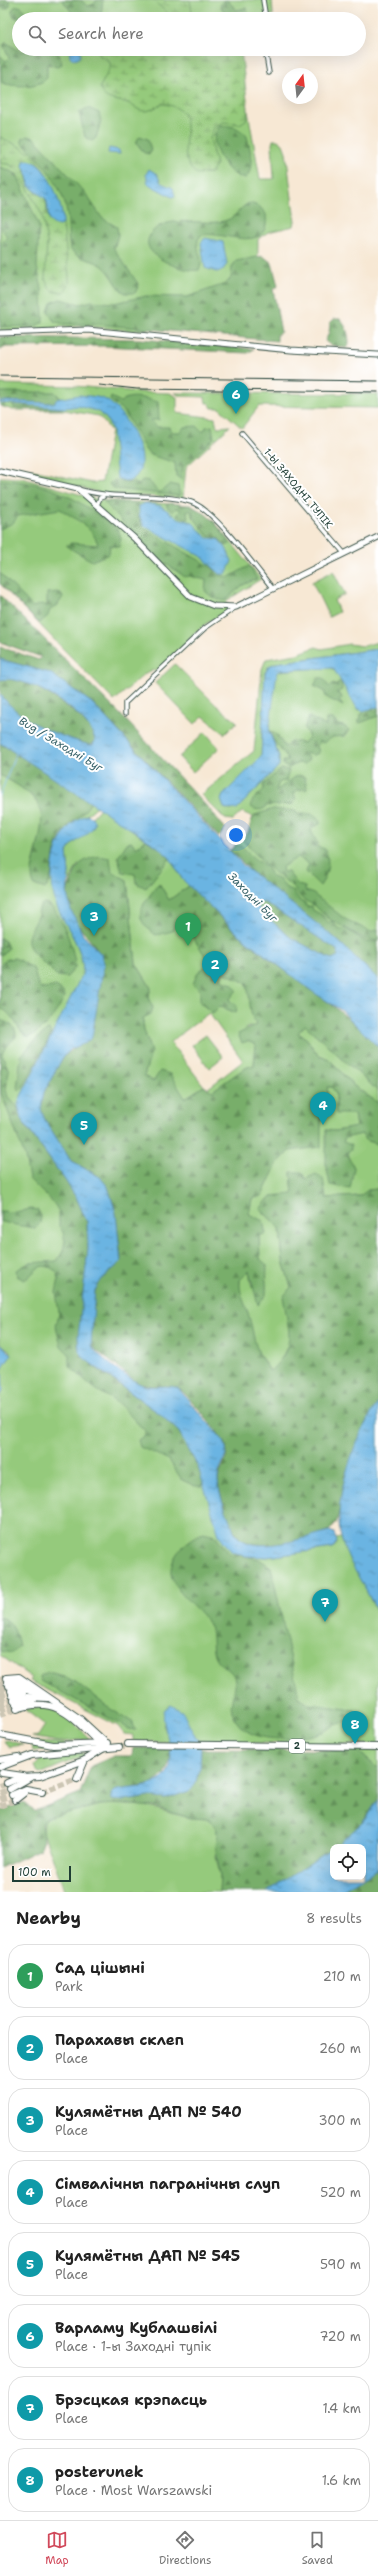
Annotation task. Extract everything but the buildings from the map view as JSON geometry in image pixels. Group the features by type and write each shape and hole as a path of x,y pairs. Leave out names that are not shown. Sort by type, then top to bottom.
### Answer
{"highway":[{"path":"11,1693 18,1681 29,1684 80,1719 106,1745"},
{"path":"11,1693 19,1685 39,1690"},
{"path":"11,1693 23,1692 45,1697 58,1703"},
{"path":"11,1693 37,1700 58,1703"},
{"path":"11,1693 39,1704 56,1707 71,1716 98,1742 106,1745"},
{"path":"4,1737 53,1745 98,1742"},
{"path":"8,1785 21,1777 40,1776 85,1760 106,1745"},
{"path":"0,1760 106,1745 118,1745"},
{"name":"2","path":"130,1745 378,1747"},
{"path":"8,1785 32,1755"},
{"path":"77,1780 85,1760"},
{"path":"8,1785 14,1774 31,1777"},
{"path":"8,1785 24,1786 31,1777"},
{"path":"25,1791 31,1777"},
{"path":"8,1785 25,1791 42,1792"}],"main road":[{"path":"0,333 88,330 291,350 378,355"},
{"path":"0,471 78,489 134,538 191,597 214,606 239,605 378,537"}],"street":[{"path":"263,0 265,12"},
{"path":"266,56 269,73"},
{"name":"1-Ы ЗАХОДНІ ТУПІК","path":"242,433 344,553"},
{"path":"78,489 104,496 168,498 193,503 215,519 273,588"},
{"path":"97,505 100,498 104,496"},
{"path":"125,714 125,704 136,692 205,628 239,605"}],"green space":[{"path":"5,-1 10,4 5,9 0,4"},
{"path":"0,0 272,0 273,12 12,12 12,56 238,56 260,179 274,179 272,144 273,140 278,140 283,144 286,152 295,221 294,226 268,232 258,239 257,315 134,331 84,326 0,331"},
{"path":"62,0 80,0 88,6 94,4 97,0 103,0 101,12 71,12"},
{"path":"153,0 190,0 192,12 166,12"},
{"path":"227,0 237,10 246,8 248,12 225,12 220,6 222,2"},
{"path":"18,6 24,12 12,12 14,8"},
{"path":"6,42 12,46 12,56 60,56 62,64 57,67 47,64 47,78 38,84 20,86 2,83 0,55 6,61 9,58 3,45"},
{"path":"101,56 242,56 248,108 247,119 240,124 223,122 214,127 210,139 216,165 211,173 197,174 189,166 185,145 186,123 183,114 176,108 163,104 150,110 143,111 128,103 107,98 104,95 100,87 111,66 109,61"},
{"path":"88,108 99,113 101,121 96,138 92,141 85,137 79,112"},
{"path":"222,125 235,127 246,134 251,163 249,174 246,178 239,177 232,173 220,157 214,139 216,131"},
{"path":"27,136 34,138 86,194 102,218 117,227 118,235 114,249 139,285 135,293 125,293 121,290 104,267 100,264 78,256 70,249 67,212 64,202 56,183 50,174 22,143 22,139"},
{"path":"140,136 148,139 151,150 149,154 144,153 136,142"},
{"path":"0,137 23,149 34,157 49,179 35,163 24,169 29,186 46,199 47,214 51,222 62,225 63,222 69,277 69,284 64,292 55,292 50,289 45,279 47,242 42,215 18,170 9,164 0,163"},
{"path":"0,167 17,174 39,226 37,267 42,289 43,322 36,326 0,327"},
{"path":"249,203 259,206 266,214 265,227 260,235 252,238 219,235 200,236 197,244 201,262 199,270 184,269 175,266 157,257 151,251 148,244 149,237 155,229 164,224 186,221 219,222 230,219"},
{"path":"0,225 7,237 0,244"},
{"path":"263,256 272,263 278,286 273,289 281,332 277,334 277,341 96,324 63,324 54,321 48,312 51,303 60,299 80,304 92,301 114,303 146,296 187,297 225,284 231,278 232,267 236,261"},
{"path":"334,319 340,319 346,328 349,345 346,348 330,345 325,341 329,333 330,323"},
{"path":"0,337 141,339 254,349 248,353 103,346 6,347 0,350"},
{"path":"0,384 75,386 139,392 170,393 177,397 177,413 215,418 217,427 230,426 186,467 183,498 104,494 20,470 15,466 92,483 102,482 111,431 99,416 64,410 13,410 0,406"},
{"path":"0,392 55,392 60,397 62,409 14,408 11,400 6,401 4,406 0,406"},
{"path":"175,393 378,394 378,408 259,406 242,428 219,408 212,408 209,403 206,403 205,397 181,396"},
{"path":"111,397 121,402 124,399 133,397 158,402 159,420 151,420 157,427 169,427 172,432 180,432 184,427 197,426 203,432 206,427 212,426 214,438 183,467 182,480 176,476 175,463 147,452 127,416 110,400"},
{"path":"0,477 22,478 100,500 191,505 213,520 261,579 226,601 230,609 204,625 161,669 147,672 114,701 0,584"},
{"path":"0,480 35,484 64,494 91,510 119,531 121,539 119,547 110,545 109,554 92,561 66,546 71,543 98,545 96,539 88,529 60,509 18,516 13,523 0,529"},
{"path":"115,480 127,483 133,482 139,485 143,480 149,481 159,493 170,484 178,486 180,496 115,489 109,484"},
{"path":"104,502 138,504 136,512 143,528 213,568 218,575 229,577 249,566 257,579 243,585 224,601 212,597 205,591 206,580 189,576 185,577 156,557"},
{"path":"170,503 191,507 206,514 218,527 230,544 226,546 218,538 208,536 191,514 193,511 187,511 188,519 177,515 181,510 176,508 173,512 166,506"},
{"path":"333,571 345,594 334,600 339,612 329,617 312,582"},
{"path":"0,573 33,607 42,604 47,606 47,593 59,592 63,597 57,606 50,610 48,616 39,623 0,584"},
{"path":"0,595 124,718 212,812 225,828 219,837 92,703 50,673 0,659 0,647 39,660 41,657 0,642"},
{"path":"378,642 378,649 276,663 269,666 265,673 261,757 222,797 224,808 230,810 237,809 279,766 279,756 269,731 275,677 278,671 330,667 337,672 359,710 378,707 378,979 345,946 230,850 248,832 253,817 242,812 233,820 225,819 201,795 254,751 262,669 266,659 297,654 316,647 322,649 349,644 363,646"},
{"path":"175,664 216,705 237,722 225,734 203,716 195,724 155,683"},
{"path":"4,678 20,680 44,691 56,699 88,726 94,735 94,743 89,745 51,732 20,714 0,694 0,680"},
{"path":"318,678 323,678 329,687 333,684 338,686 337,683 341,681 342,690 336,693 341,695 342,699 339,700 343,706 326,697 324,691 314,686"},
{"path":"378,708 378,716 360,723 357,721 361,719 360,715 372,710 375,711"},
{"path":"309,717 326,726 326,719 333,719 338,725 344,726 349,730 345,736 333,737 323,743 319,741 319,744 317,745 319,753 313,755 304,753 309,759 305,764 298,763 289,768 283,765 283,761 288,761 273,740 270,731 277,735 285,747 291,741 304,743 309,737 304,728"},
{"path":"205,732 219,748 193,772 179,757"},
{"path":"0,743 91,801 84,812 60,835 55,846 50,880 45,889 34,885 32,878 41,827 39,807 27,791 0,775"},
{"path":"281,769 289,770 286,781 279,782 276,791 298,775 305,777 307,789 298,790 294,793 296,800 293,804 265,806 265,808 259,810 250,806 253,800 264,789 263,785"},
{"path":"0,775 30,794 37,804 41,813 42,824 32,869 50,883 53,853 60,833 68,824 83,812 91,801 98,805 69,827 61,837 58,844 55,856 54,894 57,905 78,948 83,967 82,976 20,1099 59,1171 82,1355 198,1467 238,1554 267,1557 333,1548 337,1544 336,1539 341,1538 378,1615 378,1745 199,1742 190,1728 163,1724 170,1742 133,1741 133,1735 124,1734 118,1726 30,1681 32,1678 0,1655 0,1396 3,1390 2,1371 11,1351 0,1344"},
{"path":"101,807 146,840 136,848 135,874 146,887 170,858 182,879 189,886 169,900 159,883 178,921 183,923 211,963 198,972 200,991 212,1013 220,1006 236,1013 229,1000 232,984 221,980 223,971 246,983 252,1014 257,1025 246,1028 248,1041 256,1045 254,1065 245,1068 212,1092 207,1089 243,1061 209,1013 170,1042 204,1086 185,1098 144,1076 151,1053 143,1026 143,1017 153,1008 148,998 151,988 136,963 127,880 112,872 99,856 78,865 67,885 69,873 67,852 72,845 94,826 92,817"},
{"path":"273,809 296,811 297,814 312,814 319,818 320,824 313,827 311,831 318,844 312,845 325,849 328,858 325,878 320,886 306,872 309,864 298,857 282,867 283,872 288,872 298,885 305,887 305,891 312,893 345,919 371,932 378,929 378,941 365,939 329,919 314,905 303,900 290,884 271,870 243,841 249,833 251,820 255,815"},
{"path":"146,840 158,847 170,858 146,888 136,883 135,874 122,872 118,857 127,843 132,842 136,848"},
{"path":"237,845 243,847 255,859 266,866 272,877 279,879 285,887 294,892 301,902 305,903 307,907 312,906 313,910 322,915 329,923 332,921 339,929 345,928 366,942 377,942 378,979 335,938 263,883 230,850"},
{"path":"99,856 110,858 112,872 127,880 136,963 151,988 148,998 153,1008 151,1014 143,1018 143,1026 151,1053 144,1076 153,1082 160,1071 170,1074 185,1098 204,1086 212,1091 245,1068 254,1065 256,1045 248,1041 242,1043 238,1034 256,1025 251,1014 249,994 246,983 223,972 221,980 232,984 237,990 229,1000 237,1006 236,1013 220,1006 213,1013 200,1003 200,991 193,984 198,972 210,963 183,923 178,921 173,931 156,935 147,928 143,922 141,910 148,897 159,883 169,900 189,886 240,936 346,1016 378,1047 378,1091 305,1025 298,1033 307,1039 317,1054 329,1059 354,1086 378,1103 378,1144 365,1140 362,1134 345,1138 343,1142 351,1145 351,1150 347,1152 354,1168 350,1189 330,1185 326,1165 326,1130 335,1131 356,1127 354,1114 336,1114 336,1094 332,1087 327,1087 328,1096 321,1099 322,1109 327,1114 321,1118 321,1147 289,1151 277,1164 262,1196 252,1199 249,1214 263,1221 266,1234 259,1235 260,1259 267,1265 266,1295 258,1305 249,1271 240,1280 240,1289 251,1322 255,1343 264,1363 270,1371 279,1362 288,1345 289,1336 283,1297 291,1287 283,1261 280,1228 260,1209 271,1196 293,1194 291,1172 302,1172 305,1179 316,1174 323,1178 326,1198 360,1196 368,1190 378,1189 378,1403 366,1422 353,1453 336,1524 329,1530 317,1536 272,1545 246,1542 237,1537 228,1519 219,1487 218,1478 226,1459 227,1452 225,1445 215,1429 181,1390 139,1384 91,1346 91,1312 97,1285 103,1277 117,1265 121,1258 115,1208 108,1187 96,1174 71,1161 45,1120 41,1109 44,1092 63,1057 76,1047 104,967 102,958 96,948 74,918 69,906 67,894 71,881 80,864"},
{"path":"260,902 266,903 337,950 338,956 332,959 291,938 260,911 258,906"},
{"path":"45,903 51,906 56,912 66,931 73,952 75,968 67,977 57,976 38,958 28,943 29,935 36,921 40,907"},
{"path":"0,938 5,941 8,948 5,953 0,955"},
{"path":"15,958 33,968 39,987 43,989 56,986 63,992 64,997 50,1020 40,1030 29,1037 22,1032 10,1015 0,1008 0,965 7,959"},
{"path":"0,1020 12,1026 16,1033 16,1037 6,1046 2,1054 9,1071 6,1090 8,1097 16,1105 24,1124 65,1180 77,1199 87,1222 88,1249 78,1346 93,1366 160,1414 179,1432 198,1467 203,1480 202,1486 195,1486 182,1480 169,1460 140,1447 138,1440 145,1435 145,1431 119,1404 94,1388 69,1366 69,1354 61,1346 56,1326 59,1313 56,1292 59,1279 57,1272 45,1266 38,1268 24,1280 17,1276 16,1270 29,1263 57,1261 63,1251 65,1241 63,1232 59,1226 59,1212 55,1205 29,1179 25,1157 1,1093"},
{"path":"305,1025 378,1091 378,1103 354,1086 329,1059 317,1054 307,1039 298,1033"},
{"path":"49,1029 51,1034 24,1086 19,1091 17,1088 21,1056 34,1041"},
{"path":"206,1035 223,1057 209,1068 192,1045"},
{"path":"327,1087 332,1087 336,1094 336,1113 354,1114 356,1128 335,1131 326,1130 327,1138 354,1168 343,1142 345,1137 362,1134 365,1140 378,1144 378,1189 368,1190 360,1196 326,1198 305,1179 291,1172 293,1195 271,1196 260,1209 280,1228 283,1261 291,1287 287,1321 291,1338 280,1362 270,1371 255,1348 248,1313 239,1293 240,1280 249,1271 252,1288 260,1259 259,1235 265,1234 249,1214 252,1199 262,1195 277,1164 289,1151 321,1127 321,1099"},
{"path":"31,1209 38,1210 41,1216 40,1223 36,1228 0,1221 1,1211 15,1212"},
{"path":"203,1533 216,1536 229,1553 259,1559 271,1567 299,1697 310,1704 355,1710 356,1717 322,1732 288,1739 276,1739 253,1734 244,1729 237,1722 231,1705 235,1686 234,1677 230,1671 221,1665 216,1659 213,1651 210,1627 201,1614 177,1588 171,1573 173,1560 181,1548 192,1539"},
{"path":"0,1617 4,1618 11,1624 17,1637 19,1646 12,1653 0,1651"},
{"path":"48,1672 64,1676 77,1683 109,1708 132,1722 136,1730 129,1729 41,1681 40,1676"},
{"path":"45,1706 66,1715 90,1739 59,1742 32,1737 38,1736 45,1725 24,1709"},
{"path":"8,1740 23,1745 8,1747 4,1741"},
{"path":"35,1742 97,1745 33,1751 32,1744"},
{"path":"133,1748 171,1748 170,1761 161,1777 145,1786 114,1791 111,1794 111,1798 125,1801 149,1797 166,1799 189,1791 199,1774 201,1749 357,1750 378,1769 378,1800 363,1822 340,1844 330,1844 330,1851 267,1892 219,1892 220,1876 216,1849 217,1830 210,1819 190,1818 154,1807 121,1804 100,1805 47,1818 42,1824 44,1840 40,1849 0,1868 0,1812 24,1802 34,1811 80,1793 91,1766 114,1756 132,1756"},
{"path":"357,1750 378,1750 378,1769"},
{"path":"84,1753 83,1756 40,1774 35,1766 44,1756"},
{"path":"106,1804 145,1806 190,1818 210,1819 217,1830 216,1856 220,1876 219,1892 65,1892 43,1832 44,1821 52,1816"},
{"path":"378,1868 378,1892 340,1892 359,1880 366,1880 366,1876"}],"water":[{"path":"70,56 80,56 77,59 71,58"},
{"path":"109,148 119,150 120,154 108,153"},
{"path":"24,161 32,161 46,173 60,205 63,222 60,226 55,225 50,220 48,216 46,199 29,186 28,176 23,166"},
{"path":"149,169 157,174 161,183 173,188 175,196 172,197 148,184 146,174"},
{"path":"205,238 223,242 227,264 222,271 216,272 205,268 201,243"},
{"path":"79,395 106,400 122,415 130,427 140,453 141,466 137,475 127,482 117,478 112,430 106,418 97,411 78,406 65,408 0,403 0,401 54,403 57,399"},
{"path":"145,503 161,506 178,518 192,522 207,538 218,539 226,548 232,561 226,574 220,574 201,556 144,526 139,515 139,506"},
{"path":"378,649 378,707 363,711 357,708 333,668 283,670 277,672 269,731 279,756 279,766 237,809 230,810 224,808 221,800 223,795 261,757 265,673 269,666 276,663"},
{"path":"0,659 50,673 92,703 245,867 335,938 378,979 378,1047 341,1010 313,992 239,935 182,879 170,858 158,847 0,743 0,694 20,714 40,727 89,745 93,745 95,740 91,730 82,719 70,708 55,698 40,689 25,683 11,680 0,680","holes":["260,902 266,903 337,950 338,956 332,959 291,938 260,911 258,906"]},
{"path":"86,815 92,817 95,823 93,828 73,844 67,852 69,873 67,894 71,910 83,935 101,954 104,963 92,1037 86,1043 71,1049 63,1057 44,1092 41,1109 45,1120 71,1161 100,1177 108,1187 116,1213 121,1262 102,1279 95,1290 91,1346 117,1369 140,1384 146,1386 170,1386 178,1388 223,1440 226,1446 226,1456 218,1475 219,1487 222,1500 234,1532 242,1540 253,1544 280,1544 330,1531 334,1533 337,1542 333,1548 267,1557 245,1556 231,1551 219,1535 198,1467 179,1432 160,1414 85,1359 79,1351 78,1337 88,1249 87,1222 77,1199 65,1180 21,1119 18,1104 82,975 83,966 81,957 74,939 56,904 52,880 55,853 60,841 66,830 75,821"},
{"path":"0,1344 12,1354 2,1369 3,1390 0,1396"},
{"path":"378,1403 378,1615 345,1551 339,1526 339,1508 347,1469 354,1450 361,1432"},
{"path":"171,1705 183,1712 201,1747 200,1768 195,1784 189,1791 166,1799 149,1797 125,1801 112,1800 111,1794 114,1791 143,1787 152,1784 163,1777 169,1768 171,1758 170,1747 163,1716 165,1709"},
{"path":"378,1800 377,1869 366,1876 366,1844 338,1844 363,1822"},
{"path":"330,1850 330,1880 359,1880 340,1892 267,1892"}],"waterway":[{"path":"0,796 16,752"}],"tunnel":[{"path":"0,1680 6,1678"},
{"path":"0,1685 7,1682"},
{"path":"0,1690 9,1686"},
{"path":"0,1695 11,1691"},
{"path":"0,1700 12,1695"},
{"path":"0,1705 14,1700"},
{"path":"0,1710 16,1704"},
{"path":"0,1715 17,1709"},
{"path":"119,1747 128,1747"},
{"path":"42,1792 77,1779"},
{"path":"0,1786 7,1783"},
{"path":"0,1793 10,1789"},
{"path":"0,1799 12,1795"},
{"path":"0,1806 15,1800"}],"railway":[{"path":"0,376 378,381"},
{"path":"99,385 137,389 378,392"}],"place":[{"name":"Варламу Кублашвілі","path":"236,414"},
{"name":"Кулямётны ДАП № 540","path":"94,936"},
{"name":"Сад цішыні","path":"188,946"},
{"name":"Парахавы склеп","path":"215,984"},
{"name":"Сімвалічны пагранічны слуп","path":"323,1125"},
{"name":"Кулямётны ДАП № 545","path":"84,1145"},
{"name":"Брэсцкая крэпасць","path":"325,1622"},
{"name":"posterunek","path":"355,1744"}],"water label":[{"name":"Bug / Заходні Буг","path":"61,744"},
{"name":"Заходні Буг","path":"253,897"}]}
